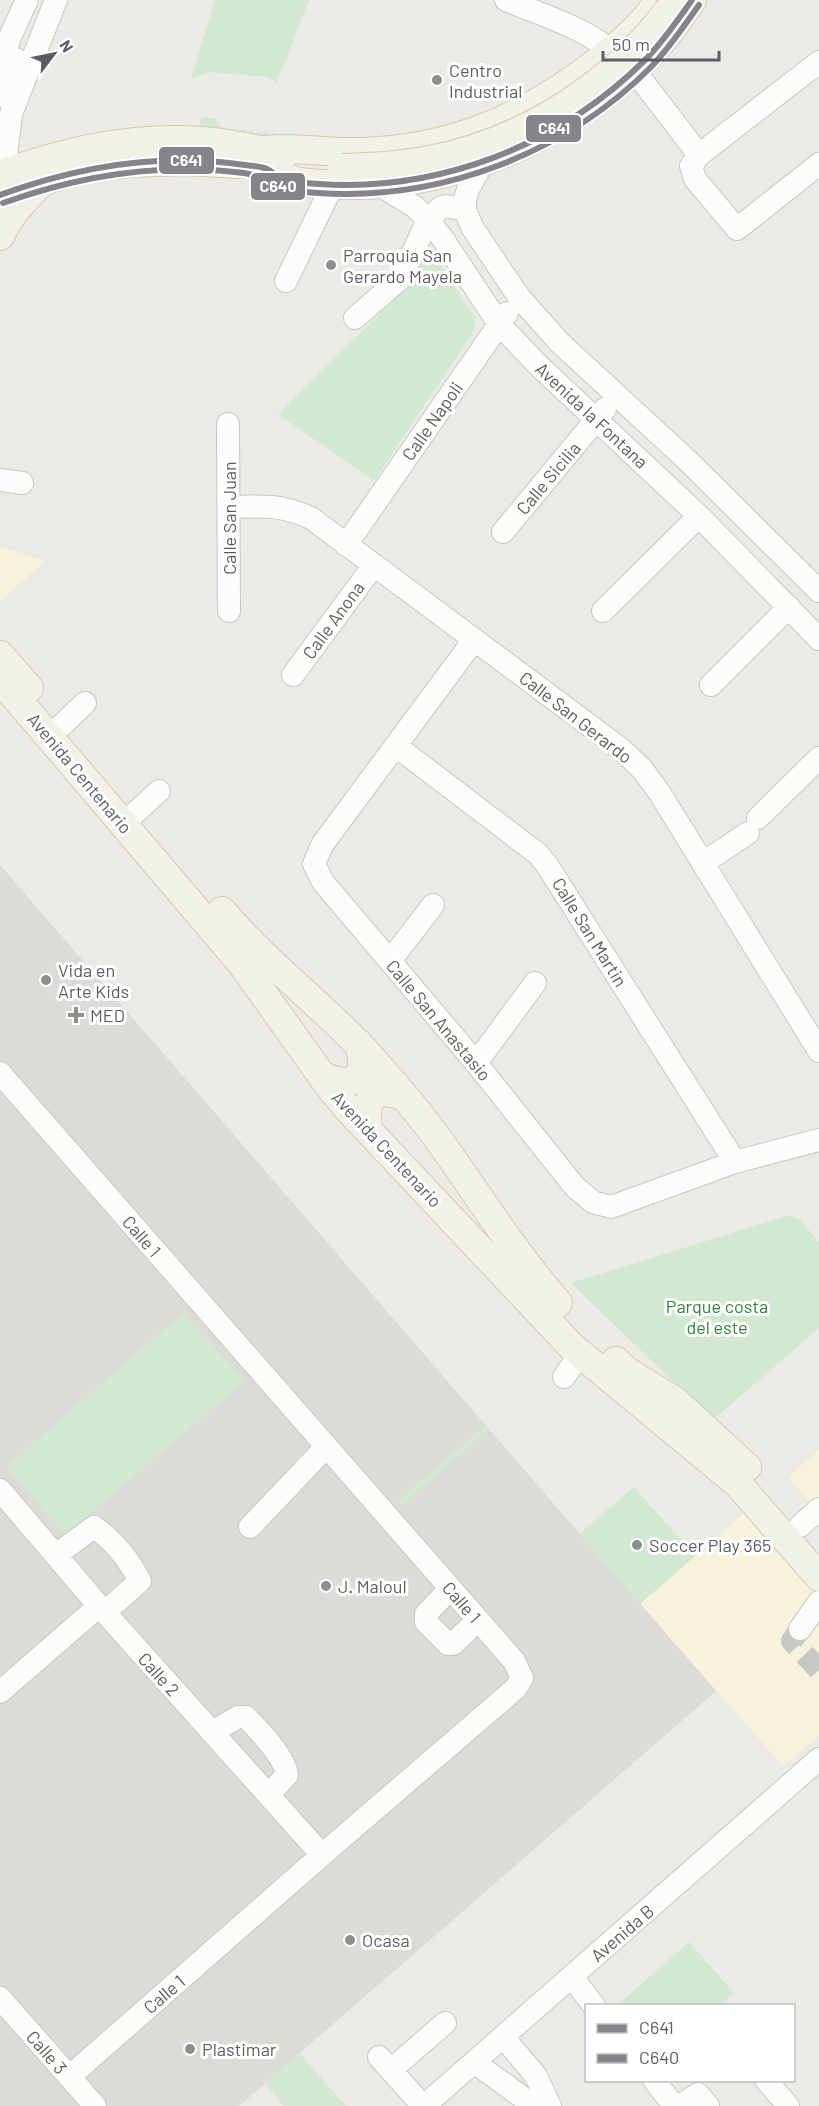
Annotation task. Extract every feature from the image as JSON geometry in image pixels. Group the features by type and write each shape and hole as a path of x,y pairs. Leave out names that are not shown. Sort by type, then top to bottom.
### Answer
{"main road":[{"path":"266,160 286,148 360,152 408,148 444,141 483,129 521,112 563,88 611,52 645,19 659,0"},
{"path":"338,176 428,160 487,144 526,127 574,100 624,60 656,28 676,0"},
{"path":"1,181 44,181 81,169 128,163 266,160 283,157 330,163 338,176 378,184 442,174 534,140 581,112 626,77 665,37 692,0"},
{"path":"611,52 626,77"},
{"path":"1,181 97,146 138,140 179,139 216,142 266,160"},
{"path":"0,236 18,206 44,181"},
{"name":"Avenida Centenario","path":"0,655 61,726 242,964 348,1109 580,1354 738,1484 819,1577"},
{"name":"Avenida Centenario","path":"0,679 129,818 239,931 358,1043 426,1124 453,1160 488,1214 534,1275 583,1332 628,1372 675,1401 751,1471 810,1517 819,1547"},
{"path":"321,1075 337,1083 346,1083 358,1076 363,1059 358,1043"},
{"path":"368,1130 366,1112 369,1101 379,1093 386,1092 402,1096"}],"street":[{"path":"0,67 5,35 27,0"},
{"path":"0,96 41,0"},
{"path":"1,181 11,114 56,0"},
{"path":"506,0 584,33 605,45 611,52"},
{"path":"819,62 699,155 691,166 695,179 737,229 819,164"},
{"path":"626,77 699,155"},
{"path":"355,318 401,278 428,220 440,208 446,206 465,210 468,189 484,160"},
{"path":"286,281 338,176"},
{"name":"Avenida la Fontana","path":"378,184 415,207 428,220 443,239 498,324 596,421 699,516 819,639"},
{"name":"Avenida la Fontana","path":"465,210 472,227 519,297 560,343 686,459 819,591"},
{"name":"Calle Napoli","path":"346,544 519,297"},
{"name":"Calle Sicilia","path":"503,532 615,396"},
{"name":"Calle San Juan","path":"228,424 229,611"},
{"name":"Calle San Gerardo","path":"228,507 271,505 292,509 311,518 621,749 642,769 659,792 819,1051"},
{"path":"603,611 699,516"},
{"name":"Calle Anona","path":"293,675 374,565"},
{"path":"711,685 789,608"},
{"name":"Calle San Anastasio","path":"474,640 322,845 314,864 322,882 476,1063 575,1187 593,1202 611,1207 735,1162 819,1140"},
{"path":"61,726 85,703"},
{"name":"Calle San Martin","path":"396,746 538,854 547,865 735,1162"},
{"path":"703,863 753,825 819,758"},
{"path":"129,818 159,791"},
{"path":"390,961 433,905"},
{"path":"476,1063 535,983"},
{"name":"Calle 1","path":"0,1073 514,1661 522,1678 516,1688 69,2077"},
{"path":"564,1377 580,1354"},
{"path":"250,1527 326,1447"},
{"name":"Calle 2","path":"0,1490 102,1609 322,1855"},
{"path":"0,1692 140,1581 107,1537 94,1527 56,1556"},
{"path":"450,1589 426,1614 426,1622 448,1644 453,1644 478,1620"},
{"path":"800,1629 819,1602"},
{"path":"212,1732 238,1717 246,1717 254,1725 287,1770 287,1775 268,1795"},
{"name":"Avenida B","path":"423,2106 819,1759"},
{"path":"572,1977 592,2004"},
{"name":"Calle 3","path":"0,1998 95,2106"},
{"path":"423,2106 385,2064 446,2023"},
{"path":"503,2037 536,2076 550,2106"},
{"path":"474,2062 534,2106"},
{"path":"656,2082 674,2106"},
{"path":"768,2082 788,2106"},
{"path":"680,2106 698,2094 708,2106"}],"shaded area":[{"path":"0,546 45,561 0,601"},
{"path":"0,865 716,1691 239,2106 0,2106"},
{"path":"819,1450 819,1515 788,1477"},
{"path":"747,1511 819,1593 819,1736 783,1766 640,1604"}],"green space":[{"path":"215,0 309,0 277,82 266,77 208,72 191,79"},
{"path":"204,117 215,119 224,131 228,128 231,131 236,129 240,132 243,129 247,133 252,130 255,134 259,131 262,134 266,131 269,135 273,132 277,136 282,133 284,136 288,133 309,136 282,137 254,136 200,128 200,120"},
{"path":"429,248 475,317 475,329 374,481 278,414 410,284"},
{"name":"Parque costa del este","path":"790,1215 800,1220 819,1242 819,1328 713,1420 571,1283"},
{"path":"183,1313 245,1381 65,1535 6,1467"},
{"path":"486,1425 489,1429 401,1506 397,1501"},
{"name":"Soccer Play 365","path":"634,1487 695,1556 640,1604 579,1534"},
{"path":"689,1942 734,1993 722,2004 620,2003"},
{"path":"299,2053 346,2106 284,2106 265,2084"}],"tunnel":[{"path":"800,1629 792,1641 819,1670"}],"transit line":[{"name":"C641","path":"0,195 90,169 151,161 214,161 256,166 287,180 319,184 364,184 408,180 452,171 494,157 535,139 574,117 610,91 644,61 664,39 692,0"},
{"name":"C640","path":"3,203 92,178 152,170 213,170 244,173 287,189 318,193 364,193 410,189 455,180 498,166 541,147 580,124 618,97 652,66 699,5"}],"place":[{"name":"Centro Industrial","path":"437,80"},
{"name":"Parroquia San Gerardo Mayela","path":"331,265"},
{"name":"Vida en Arte Kids","path":"46,980"},
{"name":"MED","path":"76,1015"},
{"name":"Soccer Play 365","path":"637,1545"},
{"name":"J. Maloul","path":"326,1586"},
{"name":"Ocasa","path":"350,1940"},
{"name":"Plastimar","path":"190,2049"}]}
